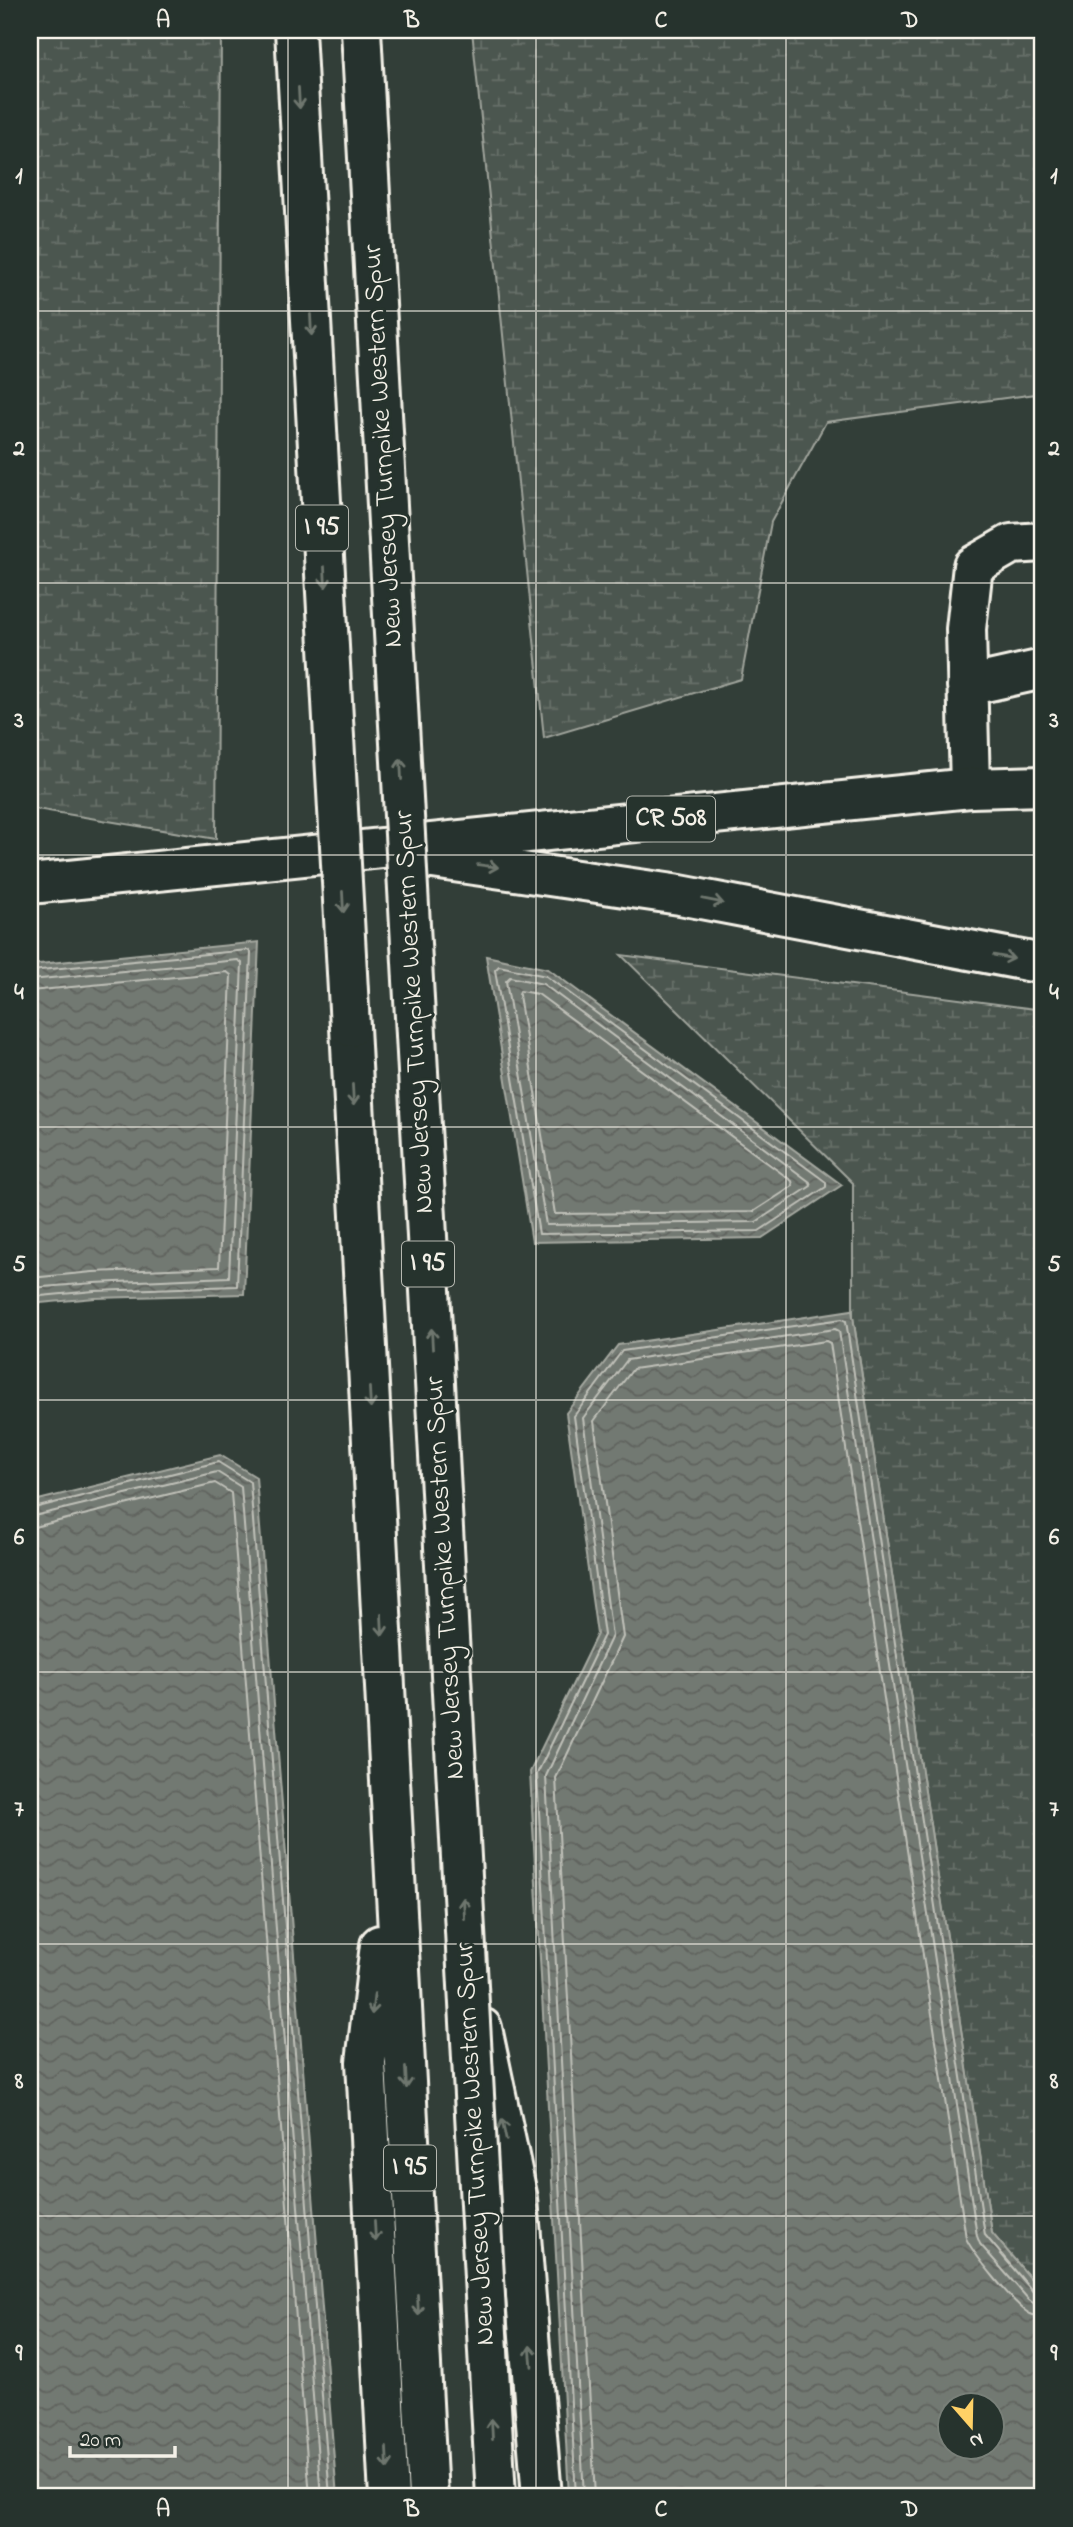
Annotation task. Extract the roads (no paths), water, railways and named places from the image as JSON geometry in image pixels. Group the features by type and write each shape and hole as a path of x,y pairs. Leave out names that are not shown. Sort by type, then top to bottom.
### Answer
{"main road":[{"name":"I 95","path":"295,30 428,2497"},
{"name":"New Jersey Turnpike Western Spur","path":"361,30 496,2497"},
{"path":"970,788 966,629 973,566 1011,544 1043,542"},
{"path":"967,686 1043,669"},
{"name":"CR 508","path":"30,884 970,788 1043,777"},
{"name":"CR 508","path":"970,788 1043,786"},
{"path":"372,850 680,895 1043,964"},
{"path":"390,2497 366,2062 393,1839"},
{"path":"466,1954 518,2199 542,2497"}],"water":[{"path":"259,942 244,1294 95,1298 30,1304 30,965"},
{"path":"486,956 548,969 842,1185 762,1238 532,1242"},
{"path":"852,1310 992,2233 1043,2293 1043,2497 569,2497 530,1772 597,1634 566,1413 618,1345"},
{"path":"220,1455 256,1477 337,2497 30,2497 30,1502"}]}
